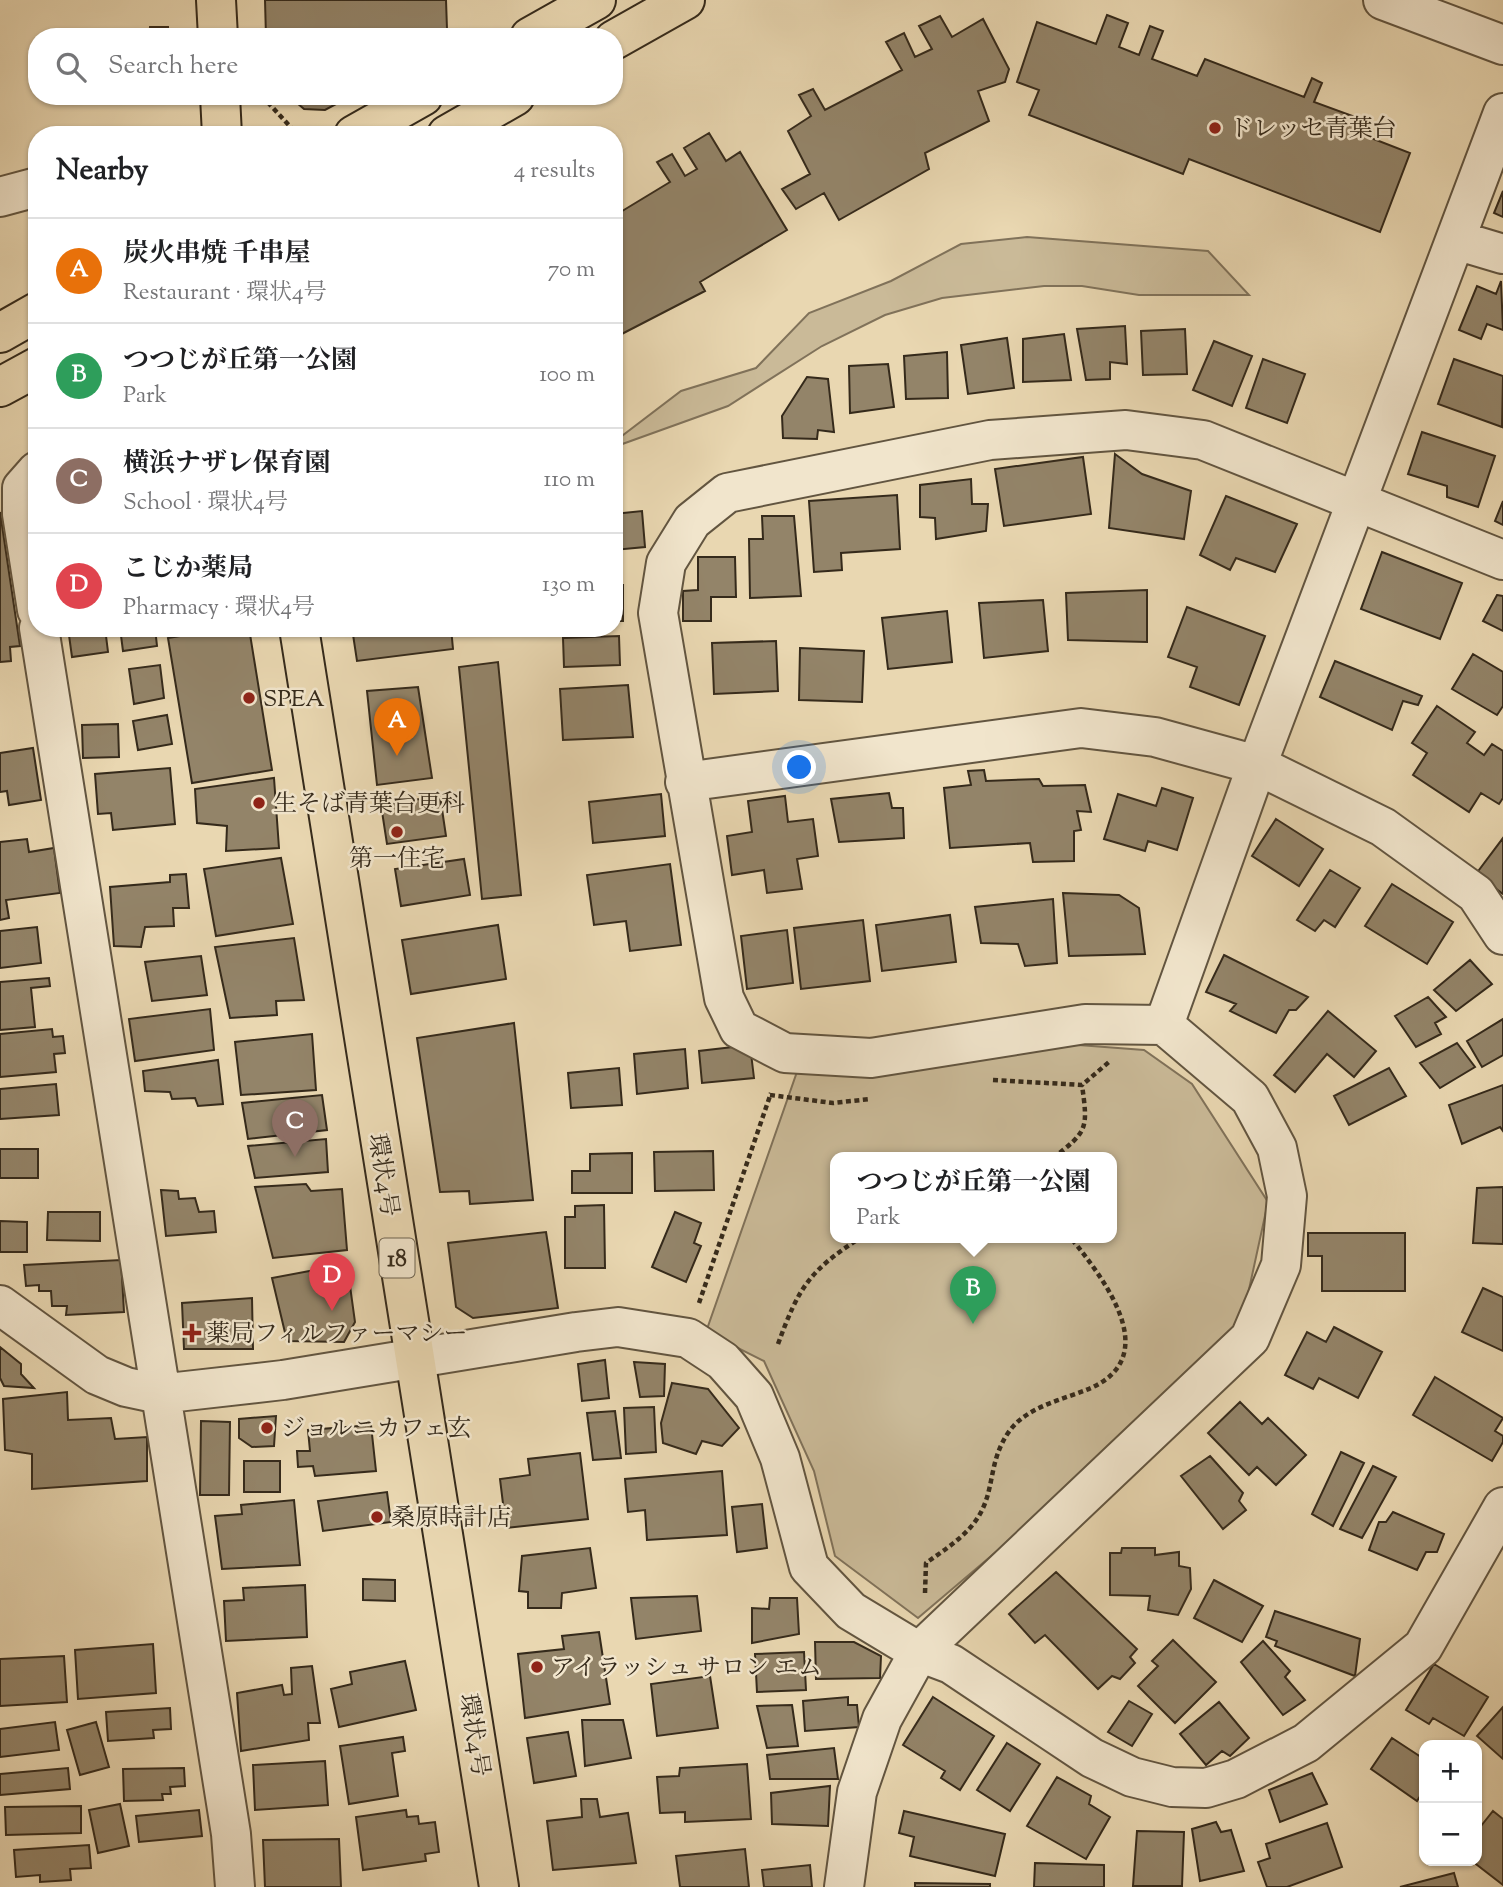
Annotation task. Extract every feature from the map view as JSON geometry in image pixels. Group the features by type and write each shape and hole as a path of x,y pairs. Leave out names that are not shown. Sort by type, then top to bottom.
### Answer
{"main road":[{"path":"216,0 218,28"},
{"path":"546,28 596,0"},
{"path":"623,35 685,0"},
{"path":"220,105 222,126"},
{"path":"370,126 407,105"},
{"path":"463,126 499,105"},
{"path":"0,332 28,317"},
{"path":"0,387 28,372"},
{"name":"環状4号","path":"300,637 413,1360 499,1887"}],"street":[{"path":"1382,0 1503,46"},
{"path":"1164,1025 1258,765 1503,113"},
{"path":"0,197 28,189"},
{"path":"1456,240 1503,254"},
{"path":"844,1887 857,1792 882,1719 926,1646 1250,1338 1268,1302 1281,1265 1287,1196 1277,1147 1250,1098 1164,1025 1085,1024 871,1058 785,1053 739,1029 724,998 658,613 666,564 692,521 727,493 990,440 1126,430 1203,440 1503,560"},
{"path":"28,481 22,488 22,514 28,552"},
{"path":"41,637 228,1821 235,1887"},
{"path":"685,782 1081,729 1155,737 1258,765 1383,827 1476,894 1503,935"},
{"path":"0,1305 97,1375 126,1387 159,1394 284,1380 618,1327 688,1338 723,1361 754,1396 780,1458 809,1567 851,1611 926,1646 1092,1758 1132,1777 1172,1787 1206,1788 1236,1779 1306,1743 1423,1647 1502,1514"}],"path":[{"path":"270,105 290,126"},
{"path":"688,1338 716,1247 785,1053"},
{"path":"1061,1152 1080,1137 1086,1116 1082,1085"},
{"path":"778,1344 795,1298 827,1260 852,1243"},
{"path":"926,1646 926,1563 959,1540 983,1509 991,1467 1009,1431 1037,1408 1094,1387 1119,1368 1126,1352 1123,1319 1102,1276 1075,1243"}],"shaded area":[{"path":"1027,237 1208,251 1249,295 1139,295 1082,286 1044,286 942,298 885,315 822,346 728,406 623,444 623,435 681,391 756,368 809,313 891,281 961,244"},
{"path":"999,1039 1144,1050 1192,1084 1268,1202 1243,1317 1160,1413 918,1618 835,1556 814,1471 764,1361 706,1332 798,1069"}],"building":[{"path":"265,0 446,0 447,28 266,28"},
{"name":"ドレッセ青葉台","path":"1107,15 1128,23 1119,47 1139,55 1150,26 1163,31 1152,59 1197,76 1205,59 1304,97 1312,78 1322,83 1314,102 1366,121 1366,136 1410,153 1380,232 1189,159 1183,174 1029,115 1039,90 1017,82 1037,22 1096,44"},
{"path":"940,16 952,37 983,19 1009,69 1005,82 978,91 989,121 925,153 929,169 839,220 824,193 796,209 782,189 810,174 788,131 811,116 799,95 813,89 825,110 902,70 886,42 904,33 915,57 932,49 919,26"},
{"path":"299,105 334,105 325,110 304,109"},
{"path":"709,133 726,161 740,152 787,230 700,282 705,291 623,333 623,211 670,182 657,162 672,154 685,176 697,169 684,148"},
{"path":"1503,191 1503,217 1494,213"},
{"path":"1501,281 1503,330 1487,324 1481,339 1459,330 1477,286 1496,294"},
{"path":"1125,326 1127,364 1110,362 1110,379 1086,380 1077,329"},
{"path":"1185,329 1187,374 1143,375 1141,331"},
{"path":"1064,334 1071,380 1023,382 1023,339"},
{"path":"1007,338 1014,388 968,394 961,345"},
{"path":"1214,341 1252,356 1232,406 1193,390"},
{"path":"947,352 948,398 906,399 904,356"},
{"path":"1263,359 1305,374 1287,423 1246,408"},
{"path":"1454,359 1503,376 1502,427 1438,404"},
{"path":"888,364 894,407 850,413 849,366"},
{"path":"807,377 828,379 834,432 818,430 817,439 783,438 782,416"},
{"path":"1422,432 1495,456 1478,507 1447,497 1447,486 1408,474"},
{"path":"1115,454 1142,474 1191,491 1184,539 1109,528"},
{"path":"1083,457 1091,514 1004,526 995,469"},
{"path":"971,479 972,504 988,504 986,531 936,539 935,518 920,517 920,485"},
{"path":"897,495 900,549 841,553 842,570 814,572 809,501"},
{"path":"1226,496 1297,524 1275,572 1236,558 1230,570 1200,555"},
{"path":"1503,501 1503,525 1495,521"},
{"path":"642,511 645,547 623,549 623,513"},
{"path":"0,512 20,646 10,647 11,661 0,662"},
{"path":"762,516 794,516 801,596 750,598 749,539 763,539"},
{"path":"1382,552 1462,583 1440,639 1361,609"},
{"path":"698,557 735,557 736,597 711,597 711,621 683,621 683,591 698,590"},
{"path":"1147,590 1147,642 1068,640 1066,593"},
{"path":"1497,595 1503,596 1503,631 1483,621"},
{"path":"1043,600 1048,651 984,658 979,603"},
{"path":"1187,607 1265,636 1239,705 1190,687 1197,667 1168,657"},
{"path":"947,611 952,662 888,669 882,618"},
{"path":"69,637 106,637 108,652 72,657"},
{"path":"121,637 156,637 157,646 123,651"},
{"path":"250,637 272,770 192,783 168,638"},
{"path":"353,637 452,637 453,649 357,661"},
{"path":"619,637 620,665 564,667 563,638"},
{"path":"776,641 778,691 714,694 712,643"},
{"path":"800,648 864,651 862,702 799,700"},
{"path":"1473,654 1503,672 1503,706 1497,715 1452,689"},
{"path":"1335,661 1422,696 1418,705 1403,701 1392,730 1320,697"},
{"path":"498,662 521,895 482,899 459,667"},
{"path":"160,665 164,698 134,704 129,669"},
{"path":"628,685 633,737 563,740 560,689"},
{"path":"418,687 432,778 377,785 367,691"},
{"path":"1437,706 1475,732 1467,743 1484,755 1492,744 1503,751 1503,798 1499,804 1481,793 1469,812 1413,775 1427,753 1412,743"},
{"path":"167,715 172,744 138,750 133,721"},
{"path":"118,724 119,757 83,758 82,725"},
{"path":"33,748 41,800 9,805 7,791 0,792 0,753"},
{"path":"170,768 175,824 113,830 111,813 98,814 95,774"},
{"path":"984,770 986,781 1039,779 1043,786 1085,785 1091,812 1077,811 1081,830 1074,831 1074,861 1033,862 1030,843 950,848 944,788 971,785 968,771"},
{"path":"274,778 279,848 226,851 227,826 197,823 195,789"},
{"path":"1162,788 1193,798 1177,850 1148,841 1145,851 1104,839 1118,794 1156,806"},
{"path":"889,793 892,808 903,808 904,838 839,842 831,799"},
{"path":"661,794 665,836 593,843 589,802"},
{"path":"440,796 446,836 387,844 381,805"},
{"path":"785,796 788,822 813,819 818,856 797,859 802,889 767,893 764,870 732,875 727,836 752,832 748,801"},
{"path":"1276,819 1323,849 1299,886 1252,856"},
{"path":"1503,838 1503,894 1476,874"},
{"path":"27,839 29,852 54,848 60,893 6,900 9,918 0,920 0,842"},
{"path":"281,858 293,924 216,936 204,869"},
{"path":"464,859 470,895 401,906 395,869"},
{"path":"670,864 681,945 630,951 626,921 594,925 587,875"},
{"path":"1330,870 1360,888 1335,927 1324,920 1315,931 1297,920"},
{"path":"186,874 189,908 173,908 174,926 145,927 141,947 114,946 110,887 170,882 170,875"},
{"path":"1392,884 1453,922 1427,964 1365,926"},
{"path":"1063,893 1119,895 1139,908 1145,954 1069,956"},
{"path":"1053,899 1057,963 1025,966 1018,944 981,943 975,907"},
{"path":"950,915 956,962 882,971 876,925"},
{"path":"863,920 870,981 801,989 794,928"},
{"path":"498,925 506,979 411,994 402,940"},
{"path":"37,927 41,963 0,968 0,931"},
{"path":"787,930 793,983 747,989 741,936"},
{"path":"294,938 304,1000 276,1001 277,1015 230,1018 215,947"},
{"path":"1224,955 1308,997 1296,1010 1289,1010 1276,1033 1230,1011 1236,1004 1206,992"},
{"path":"201,956 207,995 152,1001 145,962"},
{"path":"1470,960 1492,984 1456,1011 1434,990"},
{"path":"49,978 50,986 31,988 35,1027 0,1030 0,982"},
{"path":"1428,997 1446,1017 1435,1023 1441,1034 1416,1047 1395,1016"},
{"path":"210,1009 214,1050 135,1061 129,1019"},
{"path":"1328,1011 1376,1051 1354,1077 1327,1054 1295,1092 1274,1075"},
{"path":"1503,1019 1503,1055 1482,1067 1467,1041"},
{"path":"514,1023 533,1200 470,1204 469,1191 440,1192 417,1038"},
{"path":"52,1029 53,1037 63,1036 65,1053 54,1054 56,1072 0,1077 0,1034"},
{"path":"312,1034 316,1090 241,1095 235,1042"},
{"path":"1457,1043 1475,1067 1440,1088 1420,1063"},
{"path":"750,1045 754,1078 702,1083 699,1051"},
{"path":"685,1049 688,1088 637,1094 634,1054"},
{"path":"218,1060 223,1104 198,1106 195,1098 172,1099 170,1092 145,1091 143,1071"},
{"path":"619,1068 622,1105 571,1108 568,1073"},
{"path":"1389,1068 1406,1096 1349,1125 1334,1096"},
{"path":"56,1084 59,1115 0,1119 0,1089"},
{"path":"1503,1085 1503,1131 1500,1127 1462,1144 1449,1105"},
{"path":"322,1095 327,1130 248,1139 242,1103"},
{"path":"326,1139 328,1172 255,1178 248,1146"},
{"path":"0,1149 38,1149 38,1178 0,1178"},
{"path":"713,1151 714,1190 655,1191 654,1152"},
{"path":"632,1153 632,1193 572,1193 572,1171 590,1171 590,1154"},
{"path":"306,1184 311,1191 342,1189 347,1250 273,1258 255,1187"},
{"path":"1503,1187 1503,1244 1473,1243 1477,1188"},
{"path":"161,1190 178,1191 179,1199 195,1198 199,1212 214,1211 216,1232 166,1236"},
{"path":"604,1205 605,1268 565,1268 565,1217 575,1217 575,1206"},
{"path":"48,1212 100,1212 100,1241 47,1240"},
{"path":"675,1212 701,1223 694,1243 701,1246 686,1282 652,1267"},
{"path":"0,1221 27,1222 27,1252 0,1252"},
{"path":"546,1232 558,1308 473,1318 456,1307 448,1243"},
{"path":"1308,1233 1405,1233 1405,1291 1322,1291 1322,1256 1308,1256"},
{"path":"121,1260 124,1312 66,1315 67,1306 52,1306 51,1291 39,1291 39,1285 26,1286 24,1265"},
{"path":"347,1264 355,1322 344,1342 287,1341 272,1278"},
{"path":"1483,1288 1503,1297 1503,1351 1462,1332"},
{"path":"252,1298 253,1349 184,1349 182,1303"},
{"path":"1334,1327 1382,1352 1358,1398 1319,1378 1313,1389 1285,1375 1307,1332 1326,1342"},
{"path":"0,1347 21,1364 21,1374 34,1388 4,1386 0,1378"},
{"path":"605,1360 609,1398 582,1401 578,1364"},
{"path":"634,1362 665,1364 664,1396 640,1397"},
{"path":"1435,1377 1503,1418 1495,1431 1503,1436 1503,1442 1492,1461 1413,1415"},
{"path":"672,1383 708,1389 739,1428 722,1446 702,1441 696,1454 663,1443 661,1423"},
{"path":"67,1392 68,1420 111,1418 115,1439 147,1437 147,1481 32,1489 32,1454 5,1450 3,1399"},
{"path":"1240,1402 1262,1424 1268,1418 1306,1455 1276,1485 1257,1467 1249,1475 1208,1433"},
{"path":"654,1407 656,1452 626,1454 624,1408"},
{"path":"615,1411 621,1458 593,1460 587,1413"},
{"path":"276,1416 274,1446 252,1447 239,1438 239,1419"},
{"path":"201,1421 230,1422 229,1495 200,1495"},
{"path":"371,1425 376,1471 315,1476 313,1466 298,1467 297,1451 310,1451 308,1430"},
{"path":"1341,1452 1364,1463 1333,1526 1312,1514"},
{"path":"580,1453 588,1519 506,1528 500,1479 530,1475 528,1459"},
{"path":"1210,1456 1243,1493 1239,1501 1246,1510 1223,1529 1181,1476"},
{"path":"244,1461 280,1461 280,1492 244,1492"},
{"path":"1373,1466 1396,1477 1362,1538 1340,1529"},
{"path":"722,1471 727,1535 647,1540 645,1510 628,1512 625,1479"},
{"path":"387,1492 391,1522 323,1531 318,1501"},
{"path":"294,1500 300,1565 222,1569 215,1516 242,1514 241,1505"},
{"path":"762,1504 767,1548 737,1552 732,1507"},
{"path":"1393,1512 1444,1534 1437,1552 1426,1552 1417,1570 1369,1550 1379,1522 1386,1522"},
{"path":"590,1548 596,1588 562,1593 561,1608 528,1608 528,1592 519,1591 522,1556"},
{"path":"1122,1548 1155,1548 1155,1555 1179,1552 1179,1566 1190,1568 1191,1589 1178,1615 1148,1610 1150,1596 1110,1595 1110,1553 1121,1553"},
{"path":"1056,1572 1137,1649 1130,1657 1135,1663 1120,1679 1112,1676 1098,1689 1045,1635 1035,1643 1009,1614"},
{"path":"363,1579 395,1580 395,1601 363,1600"},
{"path":"1214,1580 1263,1606 1242,1642 1194,1618"},
{"path":"305,1585 307,1637 226,1641 224,1601 244,1600 243,1588"},
{"path":"697,1596 701,1631 636,1639 631,1598"},
{"path":"770,1598 797,1598 799,1634 752,1643 752,1608 769,1609"},
{"path":"1275,1611 1360,1639 1355,1676 1275,1646 1277,1641 1266,1637"},
{"path":"599,1632 610,1704 525,1718 518,1654 564,1649 562,1636"},
{"path":"1173,1640 1216,1682 1175,1723 1138,1686 1158,1666 1152,1661"},
{"path":"1263,1641 1290,1671 1285,1677 1305,1700 1283,1715 1241,1662"},
{"path":"815,1642 854,1642 881,1656 880,1678 816,1679"},
{"path":"153,1644 156,1693 78,1699 75,1650"},
{"path":"804,1652 806,1690 757,1692 755,1654"},
{"path":"64,1656 67,1702 0,1706 0,1659"},
{"path":"405,1661 416,1710 339,1727 331,1689 352,1684 350,1672"},
{"path":"1434,1664 1488,1697 1464,1736 1433,1718 1429,1724 1406,1710"},
{"path":"312,1666 320,1723 308,1723 309,1740 241,1751 237,1693 282,1685 284,1695 292,1694 291,1668"},
{"path":"710,1676 718,1728 657,1736 651,1684"},
{"path":"848,1697 848,1705 857,1705 859,1727 805,1731 803,1701"},
{"path":"933,1697 994,1736 960,1790 941,1778 945,1771 903,1745"},
{"path":"1129,1701 1152,1714 1132,1746 1108,1732"},
{"path":"1219,1702 1249,1738 1230,1756 1222,1751 1206,1765 1180,1734"},
{"path":"792,1705 798,1746 767,1748 757,1706"},
{"path":"1503,1707 1503,1759 1477,1736"},
{"path":"170,1708 171,1729 153,1730 154,1738 108,1741 106,1712"},
{"path":"582,1720 623,1720 631,1758 585,1766"},
{"path":"55,1722 59,1750 0,1757 0,1729"},
{"path":"96,1722 109,1767 80,1775 67,1730"},
{"path":"568,1732 576,1776 534,1783 527,1738"},
{"path":"403,1737 405,1751 392,1753 398,1796 349,1804 340,1746"},
{"path":"1392,1738 1419,1756 1417,1801 1371,1769"},
{"path":"1007,1743 1040,1764 1010,1811 977,1790"},
{"path":"834,1748 838,1779 770,1779 767,1755"},
{"path":"325,1761 328,1805 255,1810 253,1765"},
{"path":"747,1764 751,1819 685,1822 685,1812 660,1813 657,1777 679,1776 680,1768"},
{"path":"68,1768 70,1789 0,1795 0,1774"},
{"path":"184,1768 185,1786 170,1787 171,1794 162,1794 163,1800 124,1801 123,1769"},
{"path":"1312,1773 1327,1804 1280,1822 1269,1790"},
{"path":"1057,1777 1091,1796 1089,1804 1110,1817 1086,1859 1027,1826"},
{"path":"830,1786 828,1826 772,1824 771,1793"},
{"path":"581,1799 597,1799 600,1817 628,1813 636,1863 553,1870 547,1821 582,1817"},
{"path":"120,1804 129,1846 98,1853 89,1810"},
{"path":"81,1806 81,1833 6,1835 5,1807"},
{"path":"199,1810 202,1836 139,1842 136,1816"},
{"path":"406,1810 407,1817 418,1816 419,1824 435,1822 439,1852 425,1854 426,1861 363,1870 356,1817"},
{"path":"904,1811 1005,1834 995,1876 910,1856 914,1837 899,1833"},
{"path":"1493,1811 1503,1819 1503,1885 1478,1866 1482,1866 1482,1825"},
{"path":"1216,1822 1221,1832 1231,1830 1244,1871 1200,1881 1192,1829"},
{"path":"1327,1823 1342,1867 1287,1887 1267,1887 1258,1862 1270,1858 1266,1844"},
{"path":"1137,1831 1184,1832 1182,1886 1133,1886"},
{"path":"339,1839 341,1887 265,1887 263,1840"},
{"path":"89,1845 91,1868 70,1869 71,1880 40,1882 40,1875 16,1877 14,1850"},
{"path":"745,1849 749,1887 680,1887 676,1856"},
{"path":"1035,1863 1104,1865 1104,1887 1034,1887"},
{"path":"810,1865 812,1887 764,1887 762,1870"},
{"path":"1454,1873 1458,1887 1400,1887"},
{"path":"915,1883 990,1884 990,1887 915,1887"}],"place":[{"name":"ドレッセ青葉台","path":"1215,128"},
{"name":"SPEA","path":"249,698"},
{"name":"炭火串焼 千串屋","path":"397,756"},
{"name":"生そば青葉台更科","path":"259,803"},
{"name":"第一住宅","path":"397,832"},
{"name":"横浜ナザレ保育園","path":"295,1157"},
{"name":"こじか薬局","path":"332,1311"},
{"name":"つつじが丘第一公園","path":"973,1324"},
{"name":"薬局フィルファーマシー","path":"192,1333"},
{"name":"ジョルニカフェ玄","path":"267,1428"},
{"name":"桑原時計店","path":"377,1517"},
{"name":"アイラッシュ サロン エム","path":"537,1667"}]}
